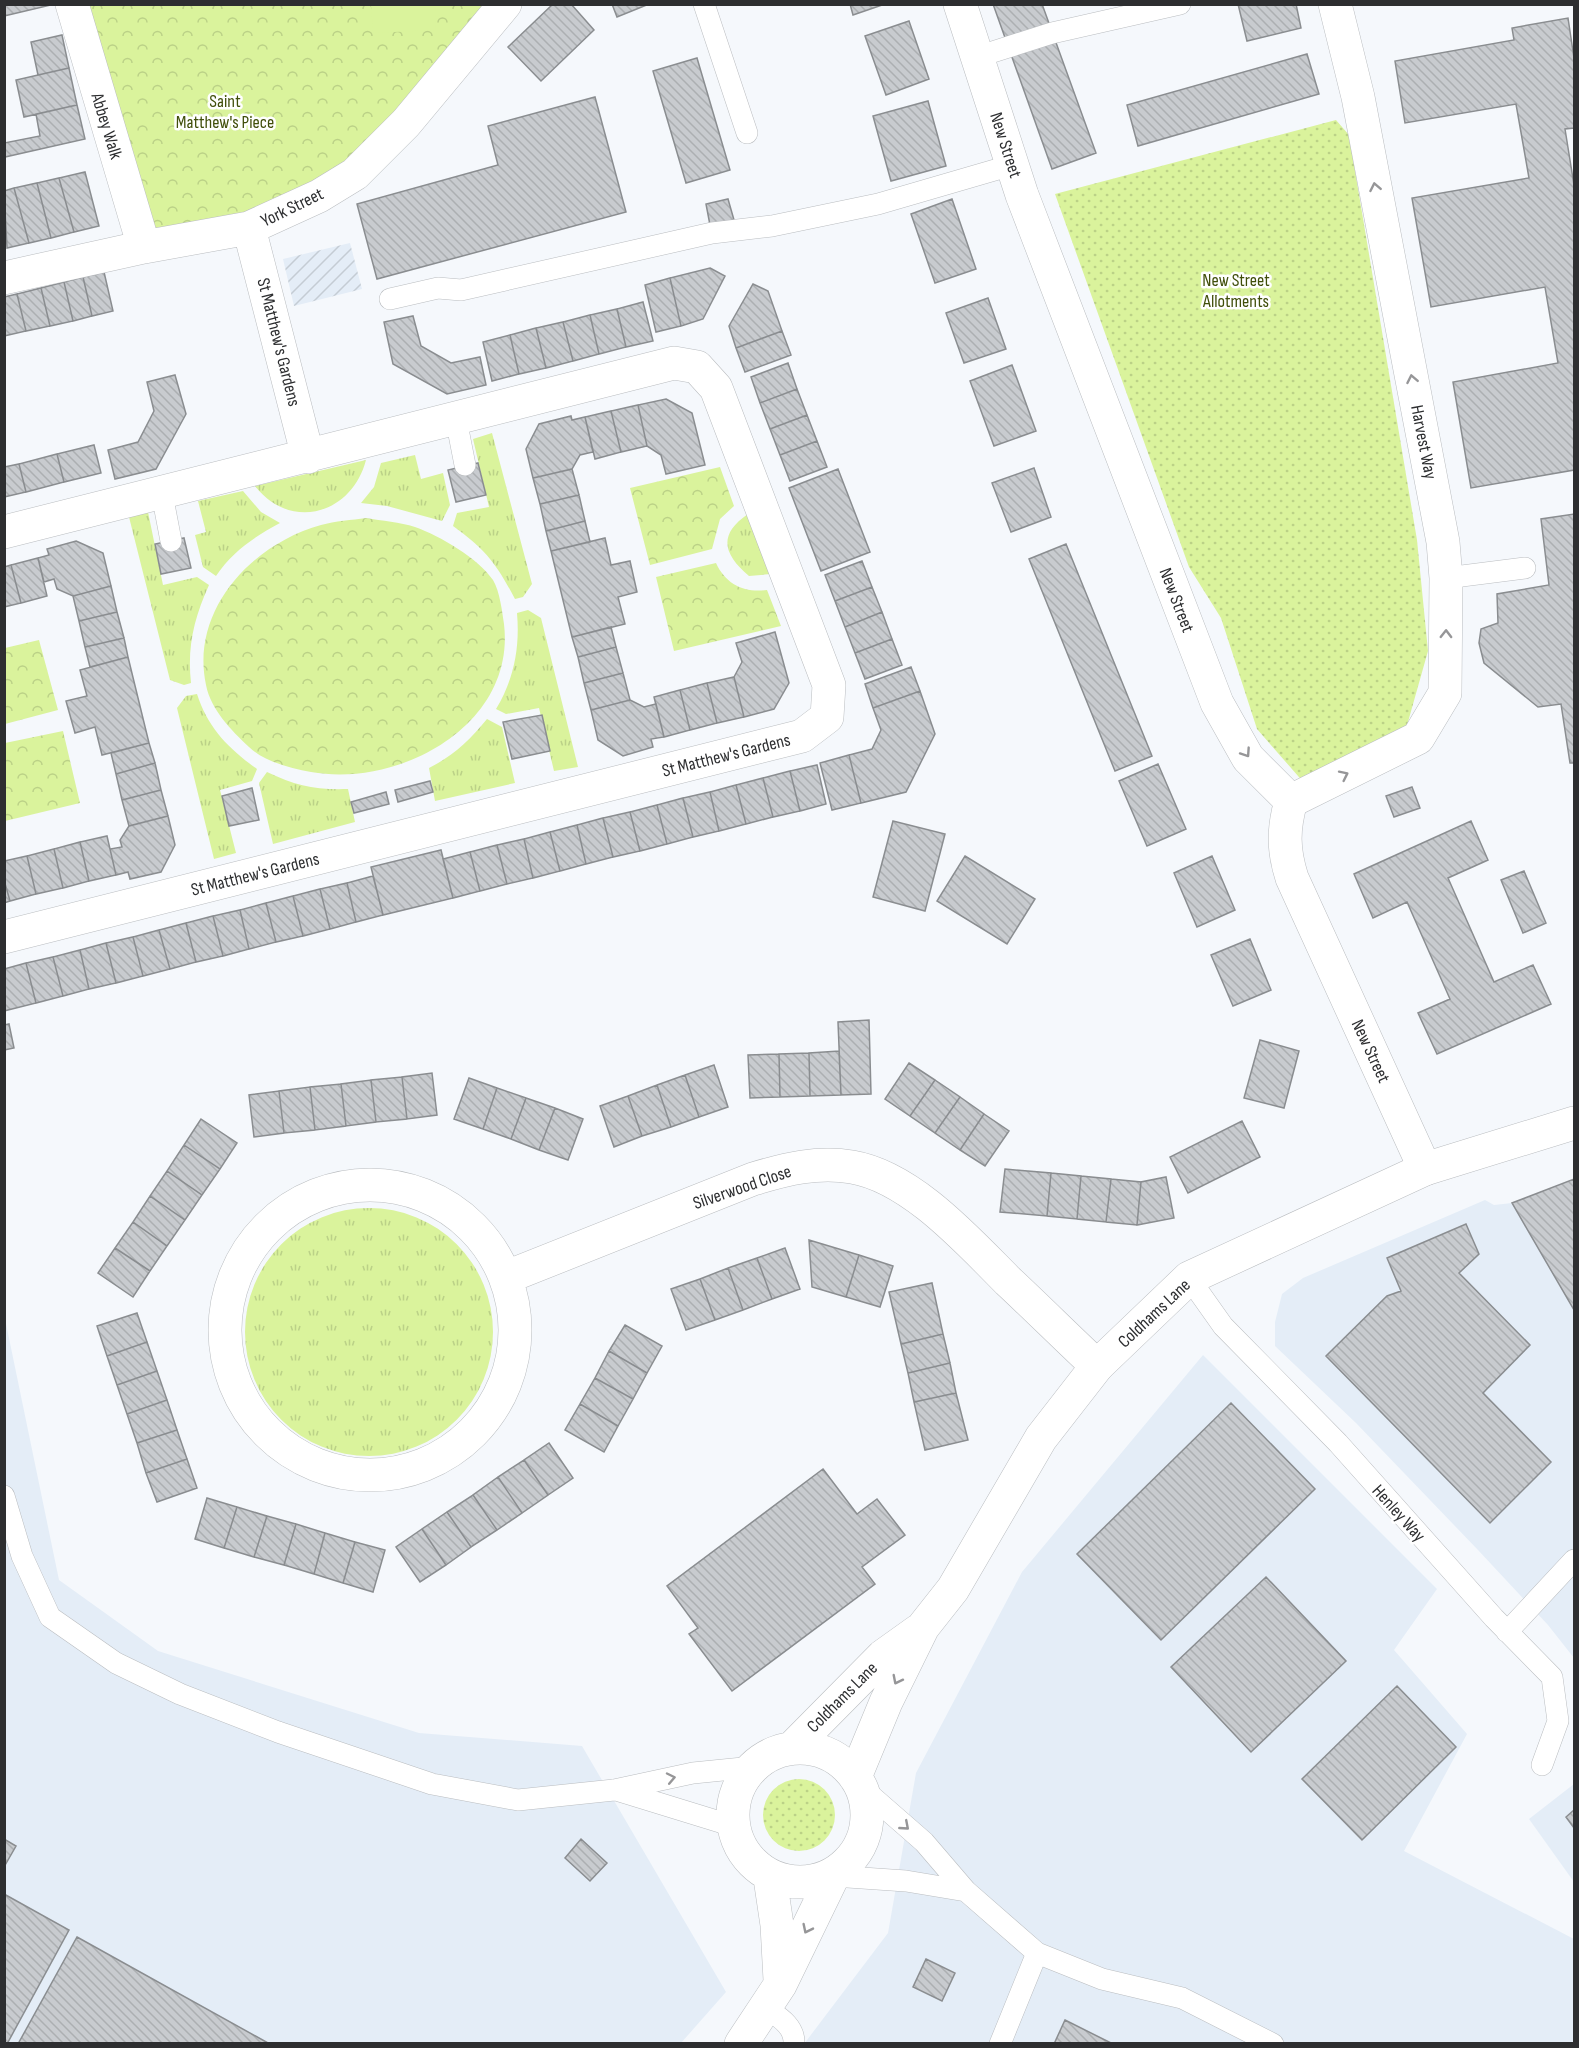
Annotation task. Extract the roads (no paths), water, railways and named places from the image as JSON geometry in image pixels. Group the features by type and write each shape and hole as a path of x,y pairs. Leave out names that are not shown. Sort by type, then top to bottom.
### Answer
{"street":[{"name":"Abbey Walk","path":"72,4 144,247"},
{"name":"York Street","path":"4,278 144,247 249,228 319,196 354,174 406,123 505,4"},
{"name":"New Street","path":"960,4 1012,165 1217,703 1248,758 1291,801 1285,823 1284,852 1292,878 1425,1169"},
{"name":"Harvest Way","path":"1291,801 1418,738 1445,693 1446,578 1443,542 1358,97 1335,4"},
{"name":"St Matthew's Gardens","path":"249,228 308,457"},
{"name":"St Matthew's Gardens","path":"4,532 674,363 697,367 716,388 829,685 827,717 802,736 4,938"},
{"name":"Coldhams Lane","path":"858,1782 886,1702 923,1627 953,1589 1041,1438 1097,1366 1189,1278 1425,1169 1575,1124"},
{"name":"Silverwood Close","path":"507,1277 753,1179 788,1169 820,1164 853,1167 884,1177 928,1206 1097,1366"},
{"path":"356,1184 403,1187 447,1205 483,1236 507,1277 516,1326 510,1375 487,1419 459,1446 407,1473 357,1477 310,1464 269,1437 240,1397 225,1352 225,1305 242,1260 271,1222 310,1196 356,1184"},
{"name":"Coldhams Lane","path":"792,1748 883,1656 923,1627"},
{"path":"741,2043 773,1996 833,1876 849,1861 861,1843 867,1821 866,1804 858,1782 838,1760 824,1753 792,1748 773,1753 753,1767 736,1797 733,1826 749,1858 770,1878 788,1882 833,1876"},
{"path":"770,1878 777,1925 773,1996"}],"lane":[{"path":"704,4 747,133"},
{"path":"977,57 1052,33 1180,4"},
{"path":"390,299 438,288 461,290 712,233 772,226 878,204 1012,165"},
{"path":"456,419 465,465"},
{"path":"162,494 171,541"},
{"path":"1446,578 1525,568"},
{"name":"Henley Way","path":"1189,1278 1223,1326 1338,1443 1507,1632 1552,1677 1558,1721 1542,1765"},
{"path":"4,1496 22,1556 50,1617 116,1663 180,1694 310,1743 432,1784 518,1800 614,1790 693,1773 753,1767"},
{"path":"1507,1632 1575,1560"},
{"path":"858,1782 924,1842 966,1891 1037,1953 1102,1979 1182,1998 1273,2043"},
{"path":"614,1790 733,1826"},
{"path":"833,1876 906,1881 966,1891"},
{"path":"1000,2043 1037,1953"},
{"path":"773,1996 794,2037 794,2043"}],"park label":[{"name":"Saint Matthew's Piece","path":"225,111"},
{"name":"New Street Allotments","path":"1236,290"}]}
